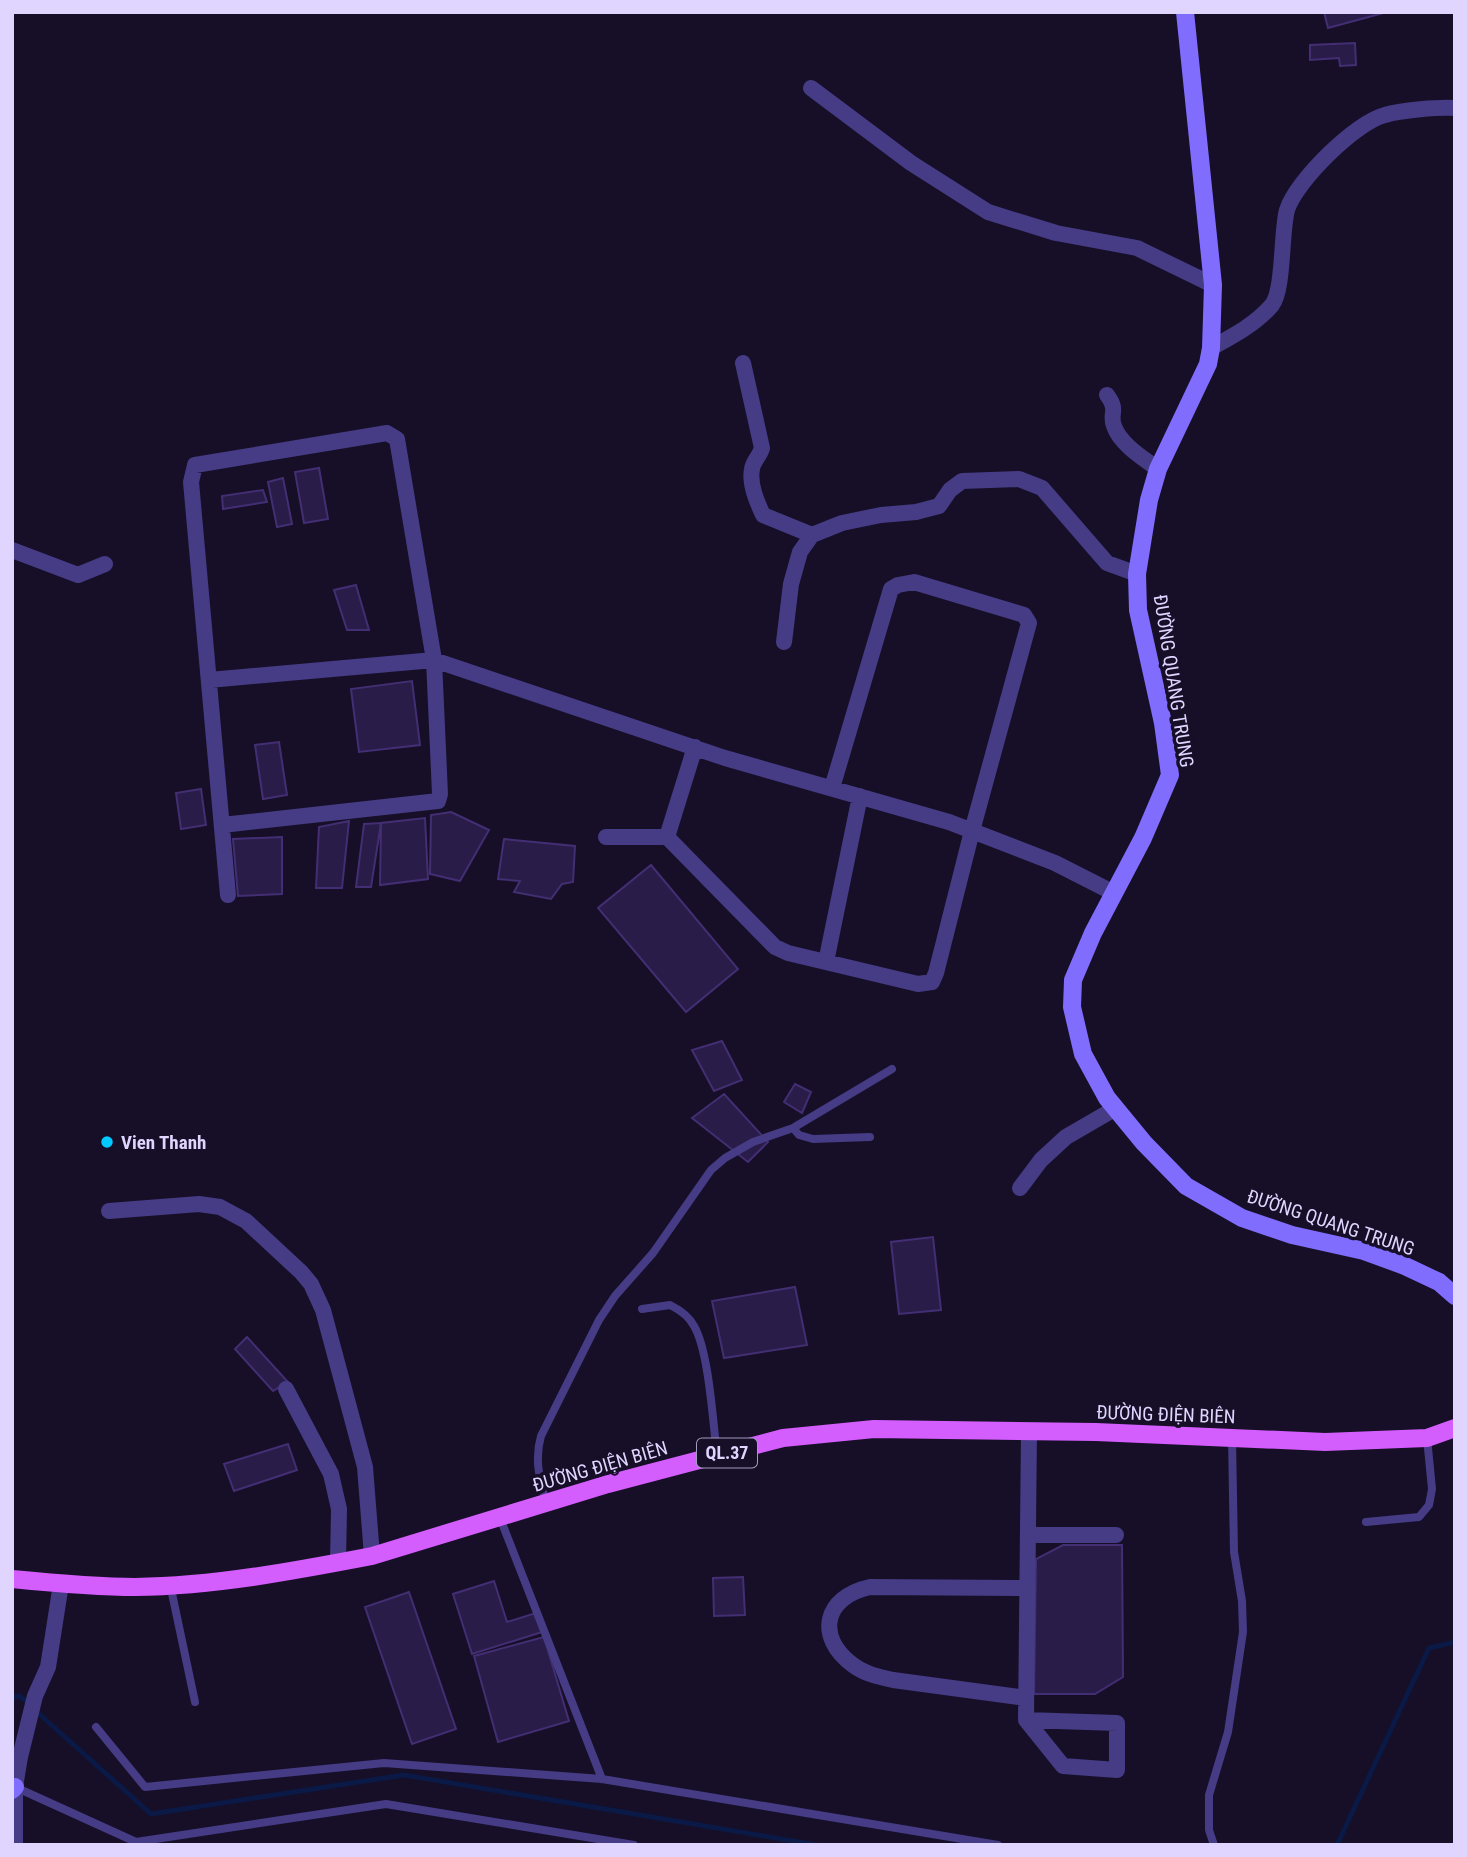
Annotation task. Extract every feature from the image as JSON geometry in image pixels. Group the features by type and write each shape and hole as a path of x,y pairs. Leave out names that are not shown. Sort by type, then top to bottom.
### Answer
{"main road":[{"name":"ĐƯỜNG ĐIỆN BIÊN","path":"12,1579 136,1587 245,1579 338,1563 372,1556 608,1484 783,1438 874,1429 1029,1431 1325,1442 1427,1438 1455,1428"}],"street":[{"name":"ĐƯỜNG QUANG TRUNG","path":"1185,12 1213,285 1211,348 1208,364 1158,468 1149,500 1137,574 1138,610 1163,723 1170,775 1143,838 1093,933 1073,980 1072,1007 1083,1054 1107,1098 1144,1143 1185,1186 1242,1218 1292,1235 1364,1251 1405,1266 1439,1282 1455,1296"},
{"path":"811,88 911,163 988,212 1056,233 1137,248 1213,285"},
{"path":"1211,348 1247,328 1274,303 1288,208 1311,173 1343,139 1384,115 1455,108"},
{"path":"743,363 762,448 752,470 755,500 763,515 812,535"},
{"path":"1107,395 1114,405 1113,421 1117,431 1136,453 1158,468"},
{"path":"222,825 438,801 440,794 434,660 397,439 387,433 195,465 191,482 228,895"},
{"path":"784,642 791,584 800,552 812,535 842,523 939,506 950,490 962,481 1019,479 1042,488 1107,563 1137,574"},
{"path":"12,550 78,575 105,565"},
{"path":"606,837 667,837 775,947 788,953 918,984 932,982 1029,623 1024,615 914,582 898,584 891,589 832,788"},
{"path":"209,680 434,660 695,747 972,831 1055,863 1114,893"},
{"path":"667,837 695,747"},
{"path":"826,962 860,796"},
{"path":"1020,1188 1041,1160 1066,1137 1116,1108"},
{"path":"109,1211 199,1204 220,1207 246,1221 311,1284 323,1310 365,1467 372,1556"},
{"path":"286,1390 331,1474 339,1509 338,1563"},
{"path":"1026,1720 1116,1723 1117,1770 1063,1766 1026,1720 1029,1431"},
{"path":"1028,1535 1116,1535"},
{"path":"15,1845 13,1788 35,1696 48,1667 61,1584"},
{"path":"1026,1698 872,1675 852,1664 833,1644 829,1623 834,1607 853,1591 870,1587 1027,1588"}],"lane":[{"path":"546,1503 536,1462 541,1436 599,1320 615,1296 653,1253 711,1170 725,1158 753,1142 793,1128 892,1069"},
{"path":"793,1128 799,1135 813,1139 870,1137"},
{"path":"642,1309 670,1305 688,1318 695,1327 706,1372 717,1455"},
{"path":"1214,1845 1209,1830 1209,1795 1228,1732 1243,1632 1242,1601 1234,1552 1232,1438"},
{"path":"1366,1522 1419,1517 1429,1505 1432,1489 1427,1438"},
{"path":"500,1518 602,1779"},
{"path":"170,1584 195,1702"},
{"path":"96,1727 145,1787 384,1763 602,1779 999,1845"},
{"path":"13,1788 136,1842 386,1804 634,1845"}],"building":[{"path":"1324,12 1387,12 1328,28"},
{"path":"1355,43 1356,65 1340,66 1339,58 1310,60 1310,45"},
{"path":"319,468 328,519 304,523 295,472"},
{"path":"283,478 292,524 277,527 268,482"},
{"path":"263,490 267,502 223,509 222,496"},
{"path":"356,585 369,630 347,630 334,590"},
{"path":"412,681 420,745 359,752 351,689"},
{"path":"279,742 287,795 263,799 255,745"},
{"path":"201,789 206,825 181,829 176,793"},
{"path":"451,812 489,830 460,881 430,874 431,815"},
{"path":"425,818 428,879 380,885 381,823"},
{"path":"349,821 342,888 316,888 319,827"},
{"path":"381,823 371,887 356,887 364,824"},
{"path":"282,837 282,894 238,896 233,839"},
{"path":"504,839 575,846 573,882 562,884 551,899 514,892 520,881 498,879"},
{"path":"651,865 738,969 686,1012 598,908"},
{"path":"722,1041 742,1080 714,1091 692,1050"},
{"path":"795,1084 811,1092 802,1113 784,1102"},
{"path":"724,1094 768,1142 748,1162 692,1118"},
{"path":"933,1237 941,1310 899,1314 891,1242"},
{"path":"795,1287 807,1345 724,1358 712,1301"},
{"path":"247,1337 288,1382 273,1391 235,1349"},
{"path":"288,1444 297,1470 234,1491 224,1464"},
{"path":"1063,1545 1122,1545 1123,1677 1095,1694 1034,1694 1036,1559"},
{"path":"743,1577 745,1615 714,1616 713,1578"},
{"path":"494,1581 507,1622 536,1613 542,1632 472,1654 453,1594"},
{"path":"409,1592 456,1729 412,1744 365,1607"},
{"path":"544,1637 569,1721 498,1742 474,1656"}],"waterway":[{"path":"1337,1845 1429,1648 1455,1642"},
{"path":"12,1698 20,1696 29,1704"},
{"path":"36,1711 151,1814 404,1775 817,1845"}],"place":[{"name":"Vien Thanh","path":"107,1142"}]}
